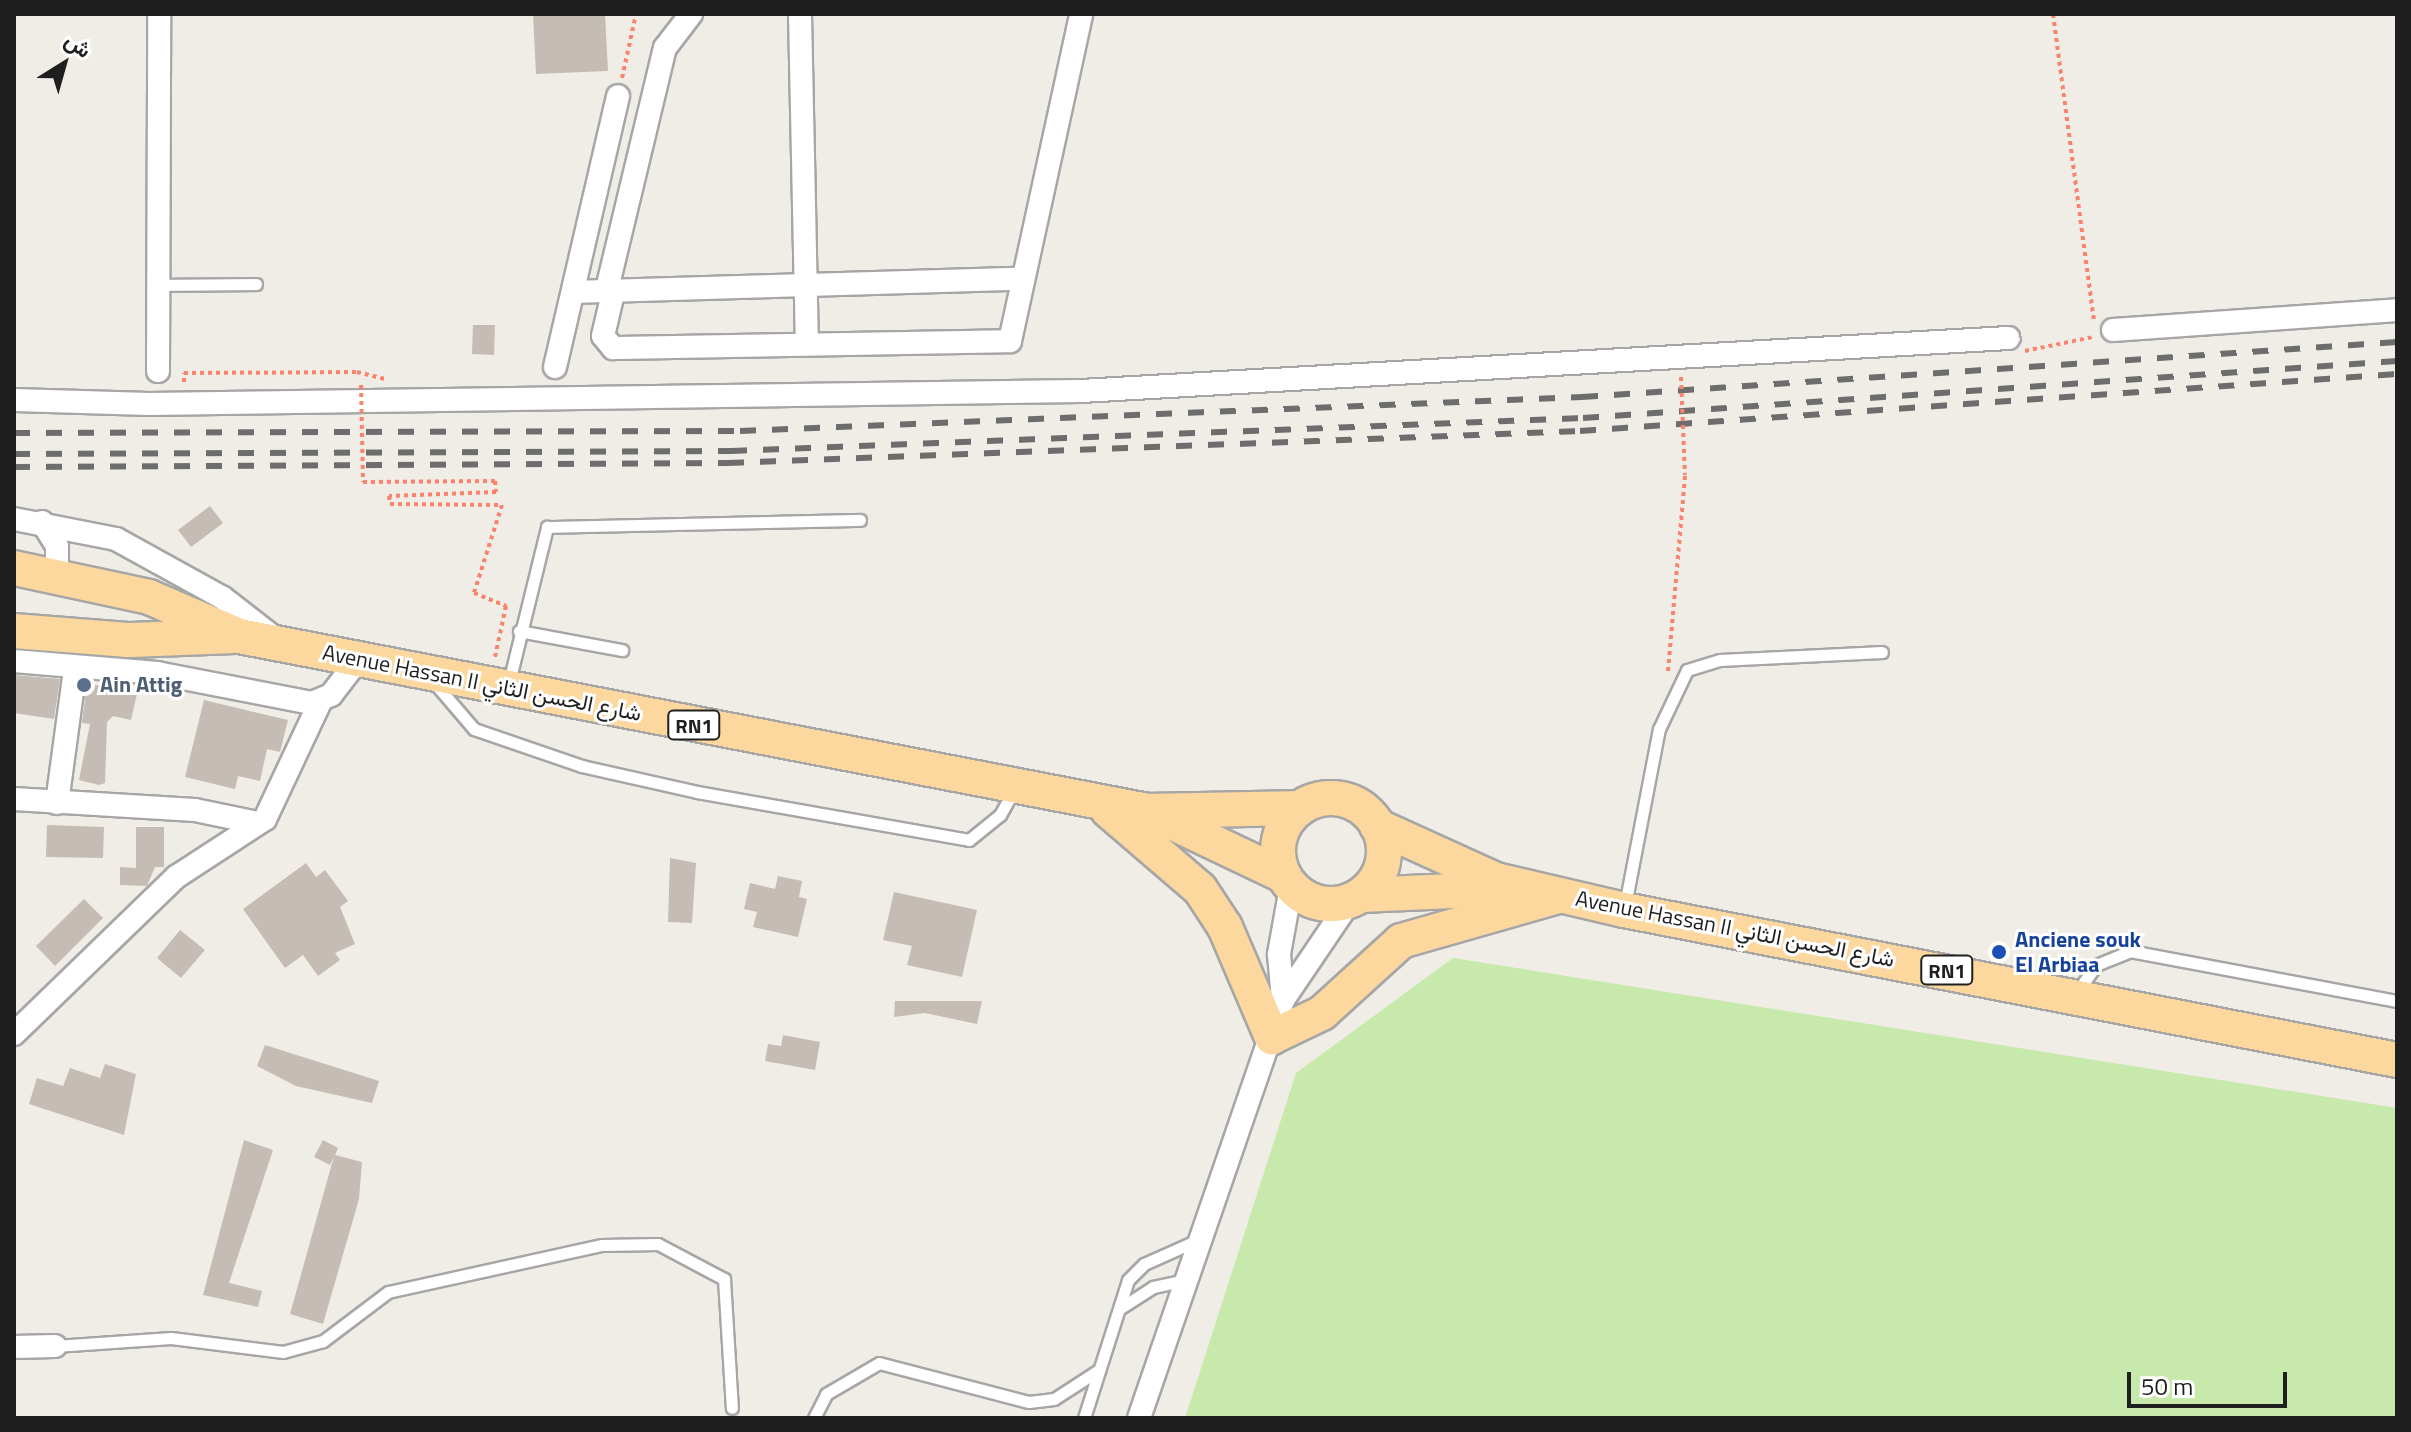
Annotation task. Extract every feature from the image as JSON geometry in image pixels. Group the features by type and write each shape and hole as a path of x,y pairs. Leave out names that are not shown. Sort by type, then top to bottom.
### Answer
{"main road":[{"name":"Avenue Hassan II شارع الحسن الثاني","path":"14,568 73,578 149,597 239,636 361,656 1148,811 1300,808"},
{"path":"73,578 97,616 75,654"},
{"name":"Avenue Hassan II شارع الحسن الثاني","path":"14,631 75,654 239,636"},
{"path":"1323,799 1349,802 1377,826 1382,863 1356,898 1313,901 1288,882 1279,839 1300,808 1323,799"},
{"path":"1093,800 1145,835 1200,889 1225,927 1272,1037 1322,1013 1401,941 1562,895"},
{"name":"Avenue Hassan II شارع الحسن الثاني","path":"1148,811 1288,882"},
{"name":"Avenue Hassan II شارع الحسن الثاني","path":"1377,826 1496,880 1624,910 2075,995 2397,1060"},
{"name":"Avenue Hassan II شارع الحسن الثاني","path":"1356,898 1453,891 1496,880"}],"street":[{"path":"158,371 159,14"},
{"path":"691,14 665,48 610,289 603,336 613,348 807,341 1010,341 1081,14"},
{"path":"800,14 807,341"},
{"path":"555,367 618,96"},
{"path":"574,292 1023,279"},
{"path":"2113,330 2397,310"},
{"path":"14,400 149,404 1081,391 2011,345"},
{"path":"14,519 42,522 116,539 223,598 280,643"},
{"path":"42,522 73,578"},
{"path":"14,661 75,654 157,673 320,702"},
{"path":"57,803 75,654"},
{"path":"14,1034 176,877 258,823 282,795 320,702 361,656"},
{"path":"14,799 195,810 258,823"},
{"path":"1283,1000 1279,954 1288,882"},
{"path":"1139,1418 1283,1000 1356,898"},
{"path":"14,1347 55,1346"}],"lane":[{"path":"156,285 256,284"},
{"path":"498,685 519,631 547,527 860,520"},
{"path":"519,631 622,650"},
{"path":"1624,910 1659,729 1687,670 1720,660 1882,652"},
{"path":"425,669 452,711 474,729 582,766 697,792 969,840 1000,815 1017,786"},
{"path":"2075,995 2096,965 2130,951 2397,1001"},
{"path":"1084,1418 1119,1309 1135,1271 1203,1238"},
{"path":"55,1346 171,1338 283,1352 323,1341 388,1292 602,1245 658,1244 724,1279 732,1408"},
{"path":"1119,1309 1153,1287 1188,1280"},
{"path":"814,1418 826,1394 879,1363 1029,1402 1054,1399 1099,1370"}],"path":[{"path":"618,96 636,14"},
{"path":"2011,345 2089,341 2092,304 2053,14"},
{"path":"1669,665 1685,475 1681,377"},
{"path":"361,385 363,482 495,481 496,492 389,496 390,504 502,505 474,593 506,606 498,685"}],"green space":[{"path":"1453,958 2397,1108 2397,1418 1185,1418 1296,1073"}],"building":[{"path":"533,14 605,14 608,71 536,74"},
{"path":"473,325 495,325 494,355 472,354"},
{"path":"210,506 223,523 191,547 178,530"},
{"path":"14,675 60,679 54,719 14,713"},
{"path":"87,683 137,694 131,720 113,716 107,722 105,783 99,785 79,780 90,724 82,723"},
{"path":"204,700 288,720 280,752 267,749 260,781 238,776 235,789 185,777"},
{"path":"47,825 104,827 103,858 46,857"},
{"path":"136,827 164,827 164,867 155,867 147,886 120,885 120,867 136,868"},
{"path":"670,858 696,863 692,923 668,922"},
{"path":"306,863 316,877 325,870 348,901 340,907 355,944 335,953 340,960 318,976 303,955 285,968 243,909"},
{"path":"778,876 802,881 799,897 807,899 798,937 753,927 757,912 744,909 750,883 775,889"},
{"path":"894,892 977,910 962,977 907,965 912,946 883,940"},
{"path":"84,899 103,918 55,966 36,946"},
{"path":"180,930 205,950 181,978 157,958"},
{"path":"895,1001 982,1001 977,1024 925,1013 894,1017"},
{"path":"783,1035 820,1042 815,1070 765,1061 768,1044 781,1046"},
{"path":"265,1045 379,1081 372,1103 296,1086 257,1066"},
{"path":"105,1064 136,1074 124,1135 29,1104 37,1078 63,1086 70,1068 100,1078"},
{"path":"244,1140 273,1150 229,1283 262,1291 258,1307 203,1295"},
{"path":"323,1140 338,1148 335,1155 362,1162 359,1199 323,1324 290,1314 334,1156 330,1165 314,1157"}],"railway":[{"path":"14,433 740,431 1582,397 2397,342"},
{"path":"14,454 731,451 1583,418 2397,361"},
{"path":"14,467 728,463 1580,431 2397,374"}],"place":[{"name":"Ain Attig","path":"84,685"},
{"name":"Anciene souk El Arbiaa","path":"1999,952"}]}
